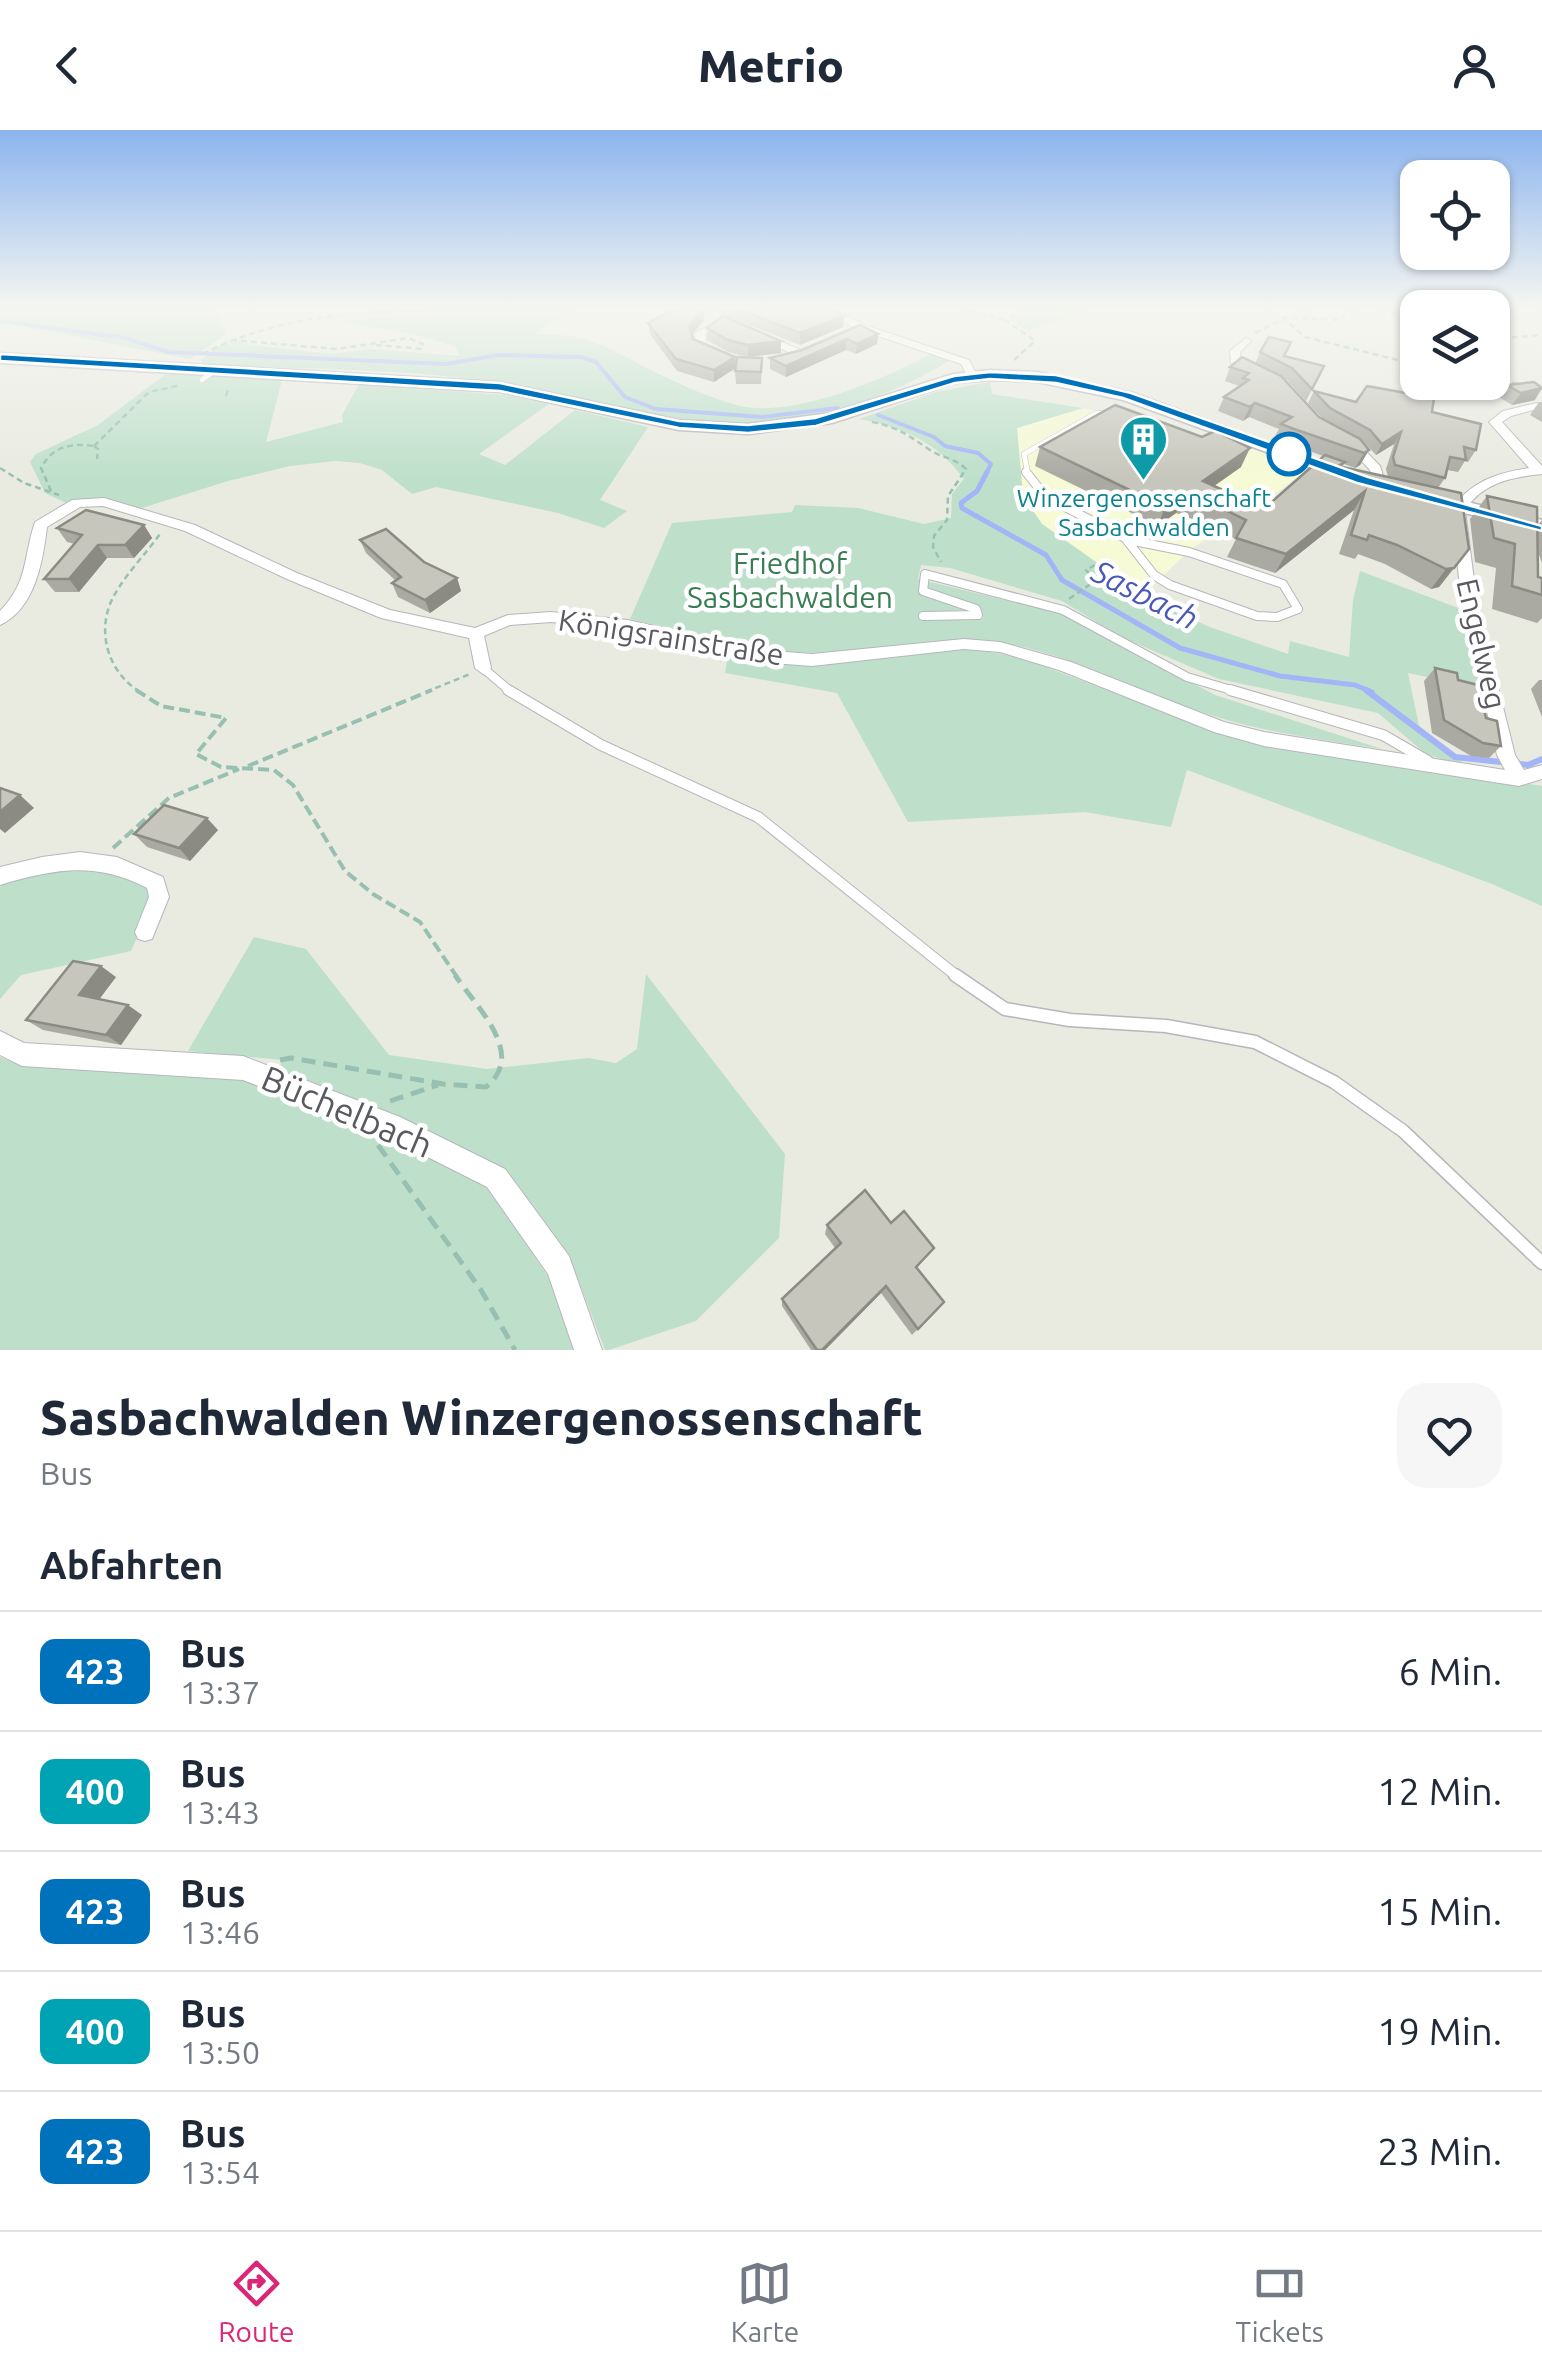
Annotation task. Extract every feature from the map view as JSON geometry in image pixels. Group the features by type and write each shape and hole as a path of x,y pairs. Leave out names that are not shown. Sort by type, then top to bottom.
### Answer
{"main road":[{"path":"73,364 208,375 500,387 679,424 748,429 816,422 931,384 973,377 1037,377 1089,385 1396,490 1542,526"}],"street":[{"path":"966,364 973,377"},
{"path":"1238,364 1272,380"},
{"path":"1538,406 1507,413 1495,422 1540,470"},
{"path":"1331,432 1358,448 1396,490"},
{"path":"1459,506 1490,482 1511,473 1540,470"},
{"path":"0,620 28,588 35,569 40,524 77,503 104,502 190,528 386,614 476,634 483,668"},
{"name":"Engelweg","path":"1459,506 1459,548 1506,755 1518,779"},
{"name":"Königsrainstraße","path":"476,634 508,620 551,617 606,621 758,656 870,656 964,644 1000,647 1065,666 1220,728 1264,739 1518,779 1542,772"},
{"path":"0,876 101,860 128,866 156,883 159,896 145,932"},
{"name":"Büchelbach","path":"0,1042 22,1054 243,1068 356,1113 496,1178 558,1266 588,1350"}],"lane":[{"path":"1122,420 1096,413 1024,454 1023,461 1038,490 1068,510 1129,540 1188,552 1283,584 1298,609 1273,619 1236,610 1160,579 1143,564 1129,540"},
{"path":"1237,450 1254,449 1260,444"},
{"path":"923,616 978,615 976,609 923,591 925,574 1063,610 1187,677 1384,735 1438,768"},
{"path":"483,668 514,695 601,746 758,818 971,988 1004,1009 1070,1020 1166,1026 1255,1042 1334,1082 1403,1131 1542,1263"}],"path":[{"path":"94,446 149,392 208,375"},
{"path":"1510,383 1535,385"},
{"path":"858,417 900,427 933,452 958,460 966,470 948,496 947,520 934,536 933,548 951,580"},
{"path":"0,468 24,483 50,491 41,468 48,453 66,445 94,446 98,448 97,459"},
{"path":"170,524 110,605 106,649 121,680 161,706 226,718 196,754 221,766 274,770 293,785 346,870 373,894 420,922 492,1028 504,1048 506,1064 501,1076 486,1087 443,1084 291,1058 243,1068"},
{"path":"1069,598 1096,581 1086,570 1095,565 1143,595 1160,579"},
{"path":"101,860 169,798 483,668"},
{"path":"443,1084 356,1113 481,1290 515,1350"}],"shaded area":[{"path":"1083,408 1242,444 1305,471 1249,514 1192,548 1143,595 1042,524 1023,496 1017,428"}],"green space":[{"path":"639,364 719,400 763,408 839,394 910,364 944,364 855,404 822,414 752,425 681,421 465,378 205,365"},
{"path":"167,373 282,380 266,442 343,422 342,415 359,384 504,395 549,404 479,454 505,465 575,410 648,427 600,500 627,511 604,528 558,513 436,487 412,494 382,470 335,461 290,466 228,481 142,508 91,498 68,504 45,493 30,462 36,454 98,425"},
{"name":"Friedhof Sasbachwalden","path":"990,382 992,394 1083,408 1017,428 1023,496 1042,524 1143,595 1207,626 1288,654 1290,641 1349,657 1353,600 1360,571 1461,609 1483,689 1408,673 1419,726 1467,766 1427,755 1378,713 1219,679 1121,637 1062,601 950,568 921,565 918,579 1063,614 1215,695 1382,749 1237,723 1071,661 997,642 952,640 839,652 792,652 722,642 630,619 672,523 792,512 795,505 858,508 924,524 951,518 952,494 964,479 953,466 918,438 859,419 936,392"},
{"path":"948,650 1019,657 1226,735 1542,786 1542,906 1187,770 1171,827 1085,812 908,822 837,693 725,673 728,654 838,661"},
{"path":"82,865 126,871 149,887 152,903 131,951 21,975 0,999 0,887 8,880"},
{"path":"254,937 306,949 389,1055 487,1069 588,1058 616,1063 637,1049 646,974 785,1154 779,1238 696,1321 609,1350 605,1350 571,1261 522,1196 502,1209 549,1278 574,1350 0,1350 0,1057 22,1066 233,1076 274,1089 282,1060 188,1051"}],"building":[{"path":"693,364 724,364 714,370"},
{"path":"736,364 762,364 761,372 735,371"},
{"path":"1256,364 1281,376 1319,417 1360,439 1369,450 1364,453 1294,429 1281,424 1292,417 1224,397 1249,380 1243,378 1249,373 1230,367"},
{"path":"1284,364 1324,366 1312,389"},
{"path":"1534,382 1542,388 1521,393 1510,385"},
{"path":"1367,386 1400,392 1400,400 1434,400 1432,412 1481,424 1476,450 1464,447 1466,460 1450,457 1445,478 1395,465 1393,457 1401,432 1382,444 1370,430 1330,408 1314,391 1356,402"},
{"path":"1115,405 1202,437 1215,431 1250,448 1203,481 1251,503 1267,506 1325,455 1345,462 1338,466 1461,493 1469,549 1454,568 1446,569 1397,545 1369,535 1367,540 1351,535 1365,491 1286,554 1236,538 1246,520 1217,506 1184,494 1165,507 1040,447"},
{"path":"1487,496 1537,507 1542,595 1512,586 1515,544 1494,538"},
{"path":"86,510 144,525 125,545 98,545 69,579 44,579 82,535 57,528"},
{"path":"386,529 424,562 457,578 425,600 392,583 401,577 360,540"},
{"path":"1435,668 1457,673 1458,680 1478,685 1486,718 1497,721 1501,746 1483,743 1444,720"},
{"path":"0,788 20,795 0,812"},
{"path":"164,805 207,818 179,848 134,834"},
{"path":"73,961 101,966 79,995 128,1005 106,1035 26,1020"},
{"path":"865,1190 891,1223 904,1211 934,1248 916,1267 944,1302 918,1329 886,1286 822,1350 817,1350 782,1299 841,1243 827,1225"}],"waterway":[{"name":"Sasbach","path":"598,364 625,397 656,409 762,417 838,408"},
{"name":"Sasbach","path":"878,415 934,437 945,446 978,453 991,464 987,472"},
{"name":"Sasbach","path":"987,472 977,491 961,503 962,508 1046,555 1062,580 1180,648 1280,676 1355,685 1372,692"},
{"name":"Sasbach","path":"1366,690 1455,757 1528,765 1542,759"}],"bus line":[{"name":"423","path":"114,364 500,387 679,424 748,429 816,422 954,380 990,375 1056,379 1127,396 1362,480 1542,526"}],"place":[{"name":"Winzergenossenschaft Sasbachwalden","path":"1144,482"}]}
